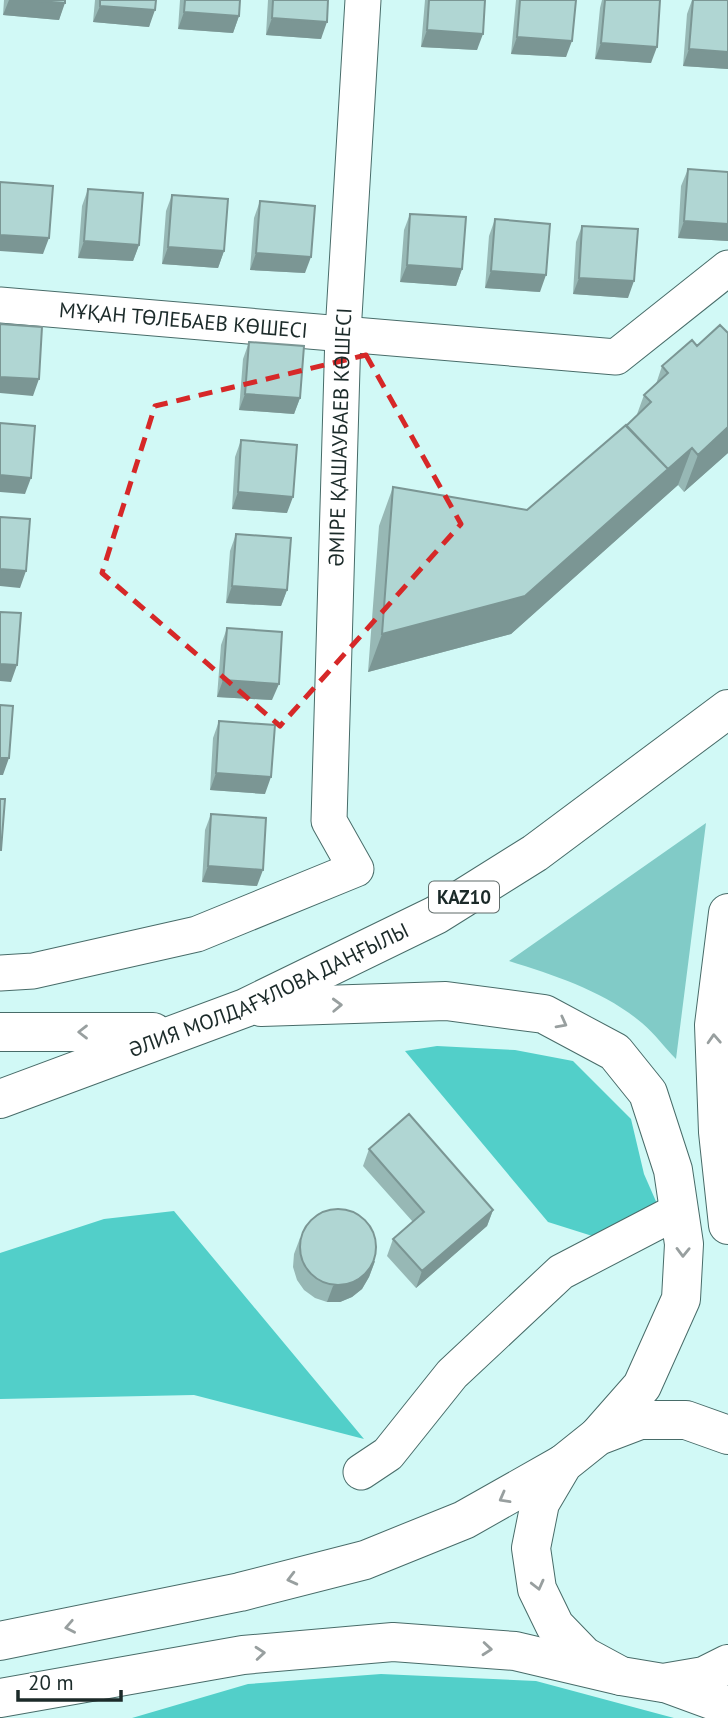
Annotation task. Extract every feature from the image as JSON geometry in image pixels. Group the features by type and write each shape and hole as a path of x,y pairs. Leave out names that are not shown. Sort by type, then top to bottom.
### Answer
{"main road":[{"name":"ӘЛИЯ МОЛДАҒҰЛОВА ДАҢҒЫЛЫ","path":"0,1099 245,1008 436,915 535,853 728,709"},
{"path":"728,913 714,1025 728,1225"},
{"path":"0,1641 240,1592 365,1560 464,1520 563,1464 598,1436 642,1386 681,1299 684,1244 673,1170 648,1093 615,1052 544,1014 446,1001 245,1008"},
{"path":"0,1032 176,1032"},
{"path":"598,1436 640,1420 686,1420 728,1435"},
{"path":"563,1464 540,1503 531,1548 537,1589 555,1626 584,1656 621,1676"},
{"path":"0,1698 243,1655 393,1642 515,1651 663,1683 728,1706"},
{"path":"663,1683 704,1676 728,1664"}],"street":[{"name":"ӘМІРЕ ҚАШАУБАЕВ КӨШЕСІ","path":"0,974 33,971 197,934 356,869 329,821 343,333 362,0"},
{"name":"МҰҚАН ТӨЛЕБАЕВ КӨШЕСІ","path":"0,304 616,357 728,268"},
{"path":"361,1472 388,1454 452,1374 561,1272 678,1211"}],"highlighted area":[{"path":"366,355 461,524 280,726 102,573 155,406"}],"shaded area":[{"path":"706,823 676,1059 642,1023 612,1002 562,979 509,961"},
{"path":"437,1046 515,1050 573,1061 631,1119 644,1174 658,1206 605,1240 548,1222 405,1051"},
{"path":"174,1211 364,1439 194,1395 0,1399 0,1253 104,1219"},
{"path":"381,1674 536,1681 674,1718 132,1718 248,1684"}],"building":[{"path":"25,0 65,0 65,3"},
{"path":"100,0 156,0 155,10 100,6"},
{"path":"185,0 240,0 239,16 184,12"},
{"path":"273,0 328,0 327,22 272,18"},
{"path":"429,0 485,0 483,34 427,30"},
{"path":"520,0 576,0 572,41 517,37"},
{"path":"605,0 660,0 657,47 601,43"},
{"path":"693,0 728,0 728,52 689,49"},
{"path":"688,169 728,172 728,224 684,221"},
{"path":"0,182 53,186 49,238 0,235"},
{"path":"88,189 143,193 139,245 84,241"},
{"path":"172,195 228,199 224,251 168,247"},
{"path":"260,201 315,206 311,257 256,253"},
{"path":"410,214 466,217 462,269 407,265"},
{"path":"495,219 550,224 546,275 491,271"},
{"path":"582,226 638,229 634,281 579,278"},
{"path":"0,324 42,327 39,379 0,377"},
{"path":"720,325 728,333 728,427 698,455 692,448 668,469 626,426 651,402 644,395 668,373 662,366 692,340 697,346"},
{"path":"249,342 304,346 300,398 245,394"},
{"path":"0,423 35,426 31,478 0,475"},
{"path":"626,425 668,469 525,596 382,634 393,487 527,510"},
{"path":"241,440 297,445 293,497 238,492"},
{"path":"0,517 30,519 26,571 0,569"},
{"path":"236,534 291,538 287,590 232,586"},
{"path":"0,612 21,613 17,665 0,664"},
{"path":"227,628 282,632 279,684 223,680"},
{"path":"0,705 13,706 9,758 0,758"},
{"path":"219,721 275,725 271,777 216,773"},
{"path":"0,799 5,799 1,850 0,850"},
{"path":"211,814 266,818 263,870 208,866"},
{"path":"409,1114 493,1210 422,1271 393,1239 424,1212 369,1149"},
{"path":"331,1209 345,1209 359,1215 370,1226 374,1232 374,1262 365,1274 353,1283 331,1285 317,1279 306,1268 300,1254 300,1240 306,1226 317,1215"}]}
